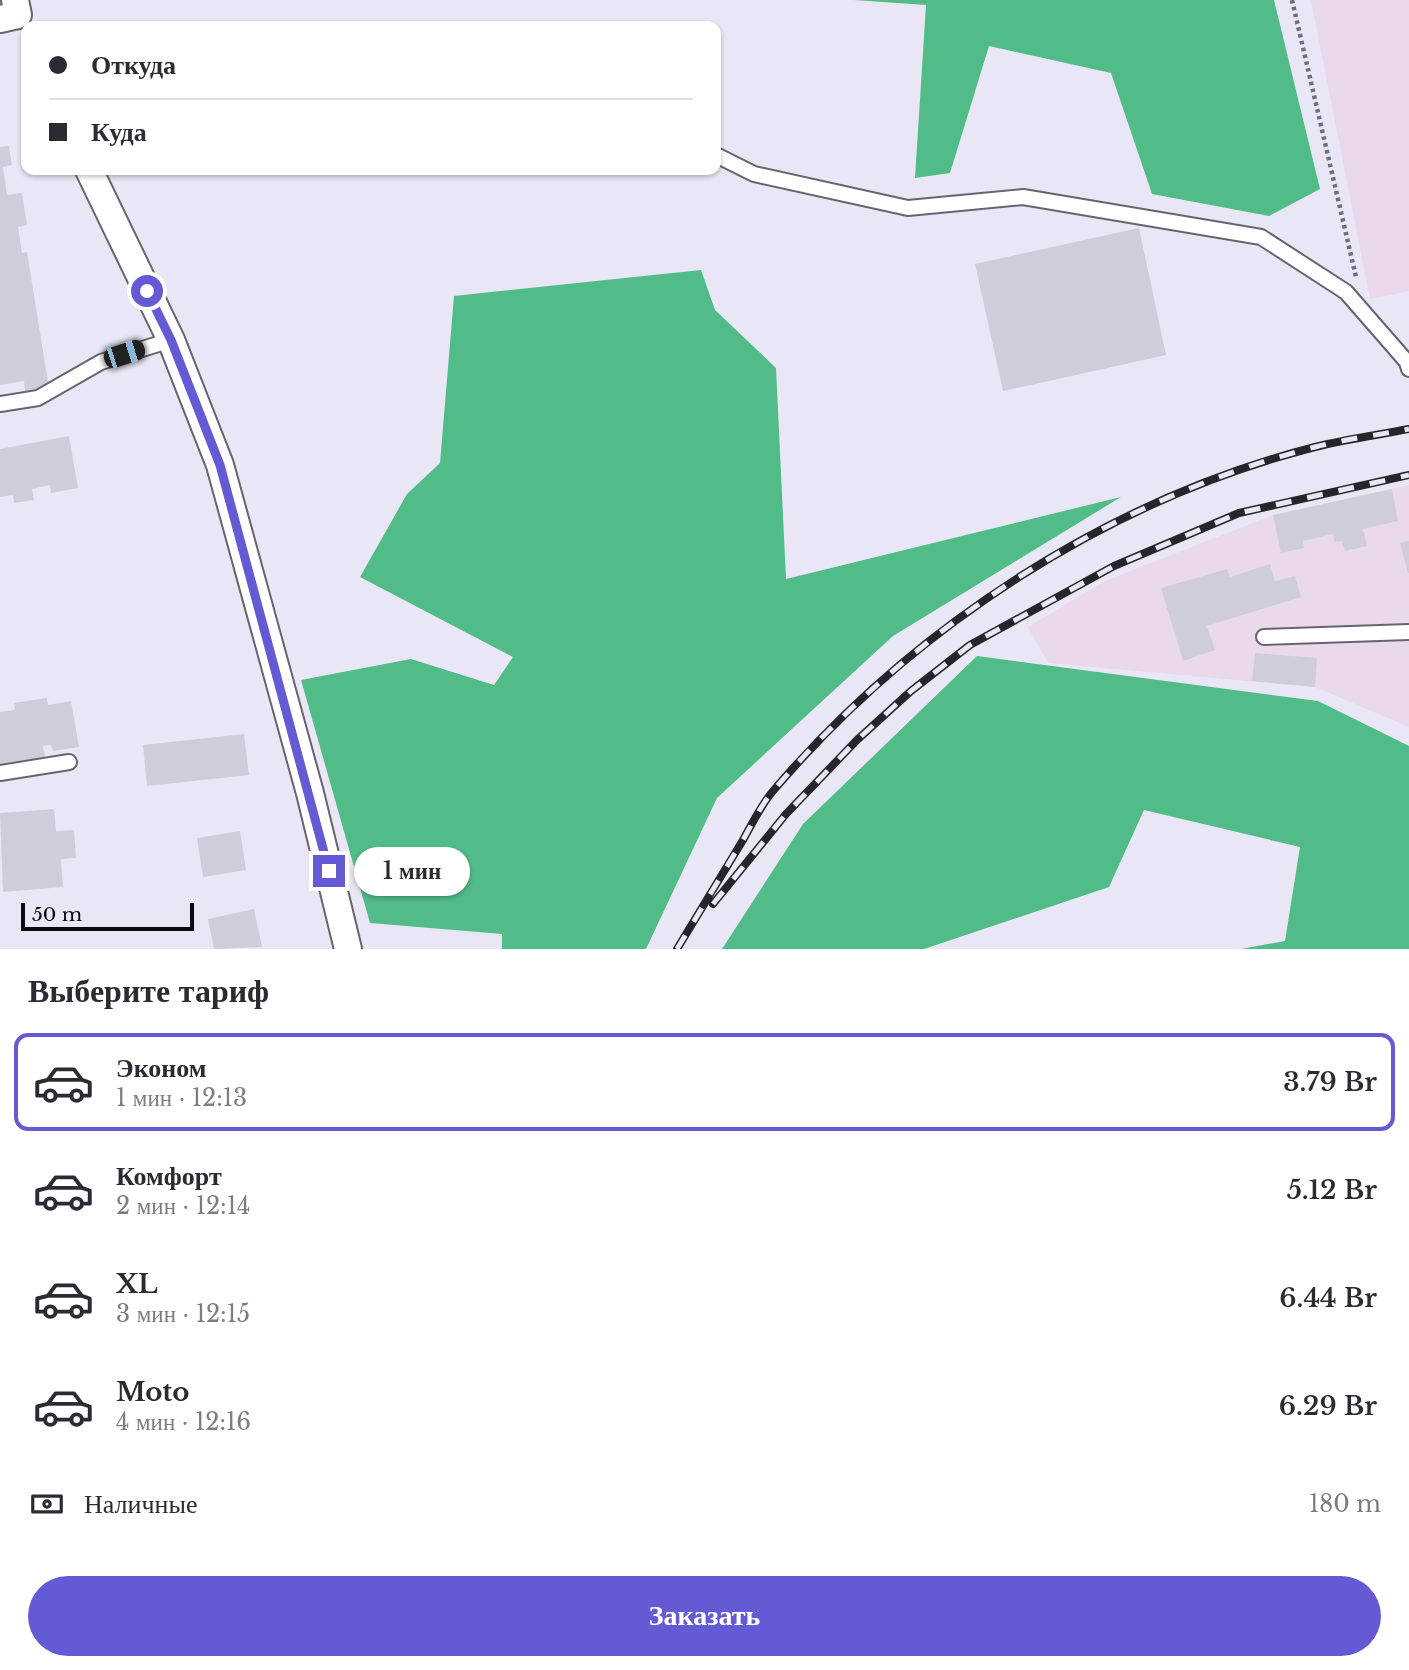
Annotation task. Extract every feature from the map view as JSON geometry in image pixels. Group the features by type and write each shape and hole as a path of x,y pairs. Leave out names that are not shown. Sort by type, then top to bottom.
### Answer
{"street":[{"path":"91,175 171,340 220,465 310,793 348,949"}],"lane":[{"path":"721,158 754,174 908,208 1023,197 1261,237 1346,292 1407,362 1409,369"},
{"path":"0,404 38,398 101,362 171,340"},
{"path":"1264,637 1409,632"},
{"path":"0,773 69,762"}],"path":[{"path":"1292,0 1364,312"}],"shaded area":[{"path":"1311,0 1409,0 1409,291 1370,299"},
{"path":"1409,485 1409,727 1315,687 1048,663 1028,627 1105,581 1273,515"}],"green space":[{"path":"854,0 1274,0 1320,189 1269,216 1152,194 1111,73 989,46 950,173 915,178 926,5"},
{"path":"701,270 715,310 776,368 786,579 1121,497 893,636 717,798 646,949 502,949 502,934 370,923 301,680 411,659 494,685 513,657 360,577 407,494 440,463 454,296"},
{"path":"977,656 1318,701 1409,746 1409,949 1241,949 1285,941 1300,847 1144,810 1109,887 924,949 722,949 803,824"}],"building":[{"path":"9,146 12,165 3,167 7,195 22,193 27,225 18,227 22,253 27,252 49,388 25,391 24,381 0,385 0,147"},
{"path":"1139,228 1166,355 1003,391 975,264"},
{"path":"69,436 78,488 51,493 50,485 32,489 34,500 14,503 13,495 0,497 0,449"},
{"path":"1392,489 1398,521 1363,529 1367,546 1345,551 1342,541 1335,542 1333,534 1303,541 1304,548 1281,553 1273,515"},
{"path":"1409,541 1409,573 1408,573 1400,543"},
{"path":"1270,564 1275,581 1295,576 1301,597 1207,626 1215,650 1183,661 1161,588 1227,569 1230,577"},
{"path":"1255,653 1317,658 1315,687 1252,681"},
{"path":"47,698 48,705 71,701 79,747 53,751 51,745 43,746 45,757 0,765 0,712 15,710 14,703"},
{"path":"244,734 249,775 147,786 143,745"},
{"path":"54,809 56,831 74,830 76,858 61,859 63,887 3,892 0,813"},
{"path":"240,831 246,870 203,877 197,838"},
{"path":"254,909 262,947 214,949 208,919"}],"railway":[{"path":"677,949 773,791 828,732 887,676 951,624 1018,578 1089,536 1162,500 1238,470 1315,447 1409,429"},
{"path":"713,904 786,814 857,740 911,691 970,645 1114,566 1239,513 1409,475"}],"route":[{"path":"147,291 171,340 220,465 329,871"}]}
